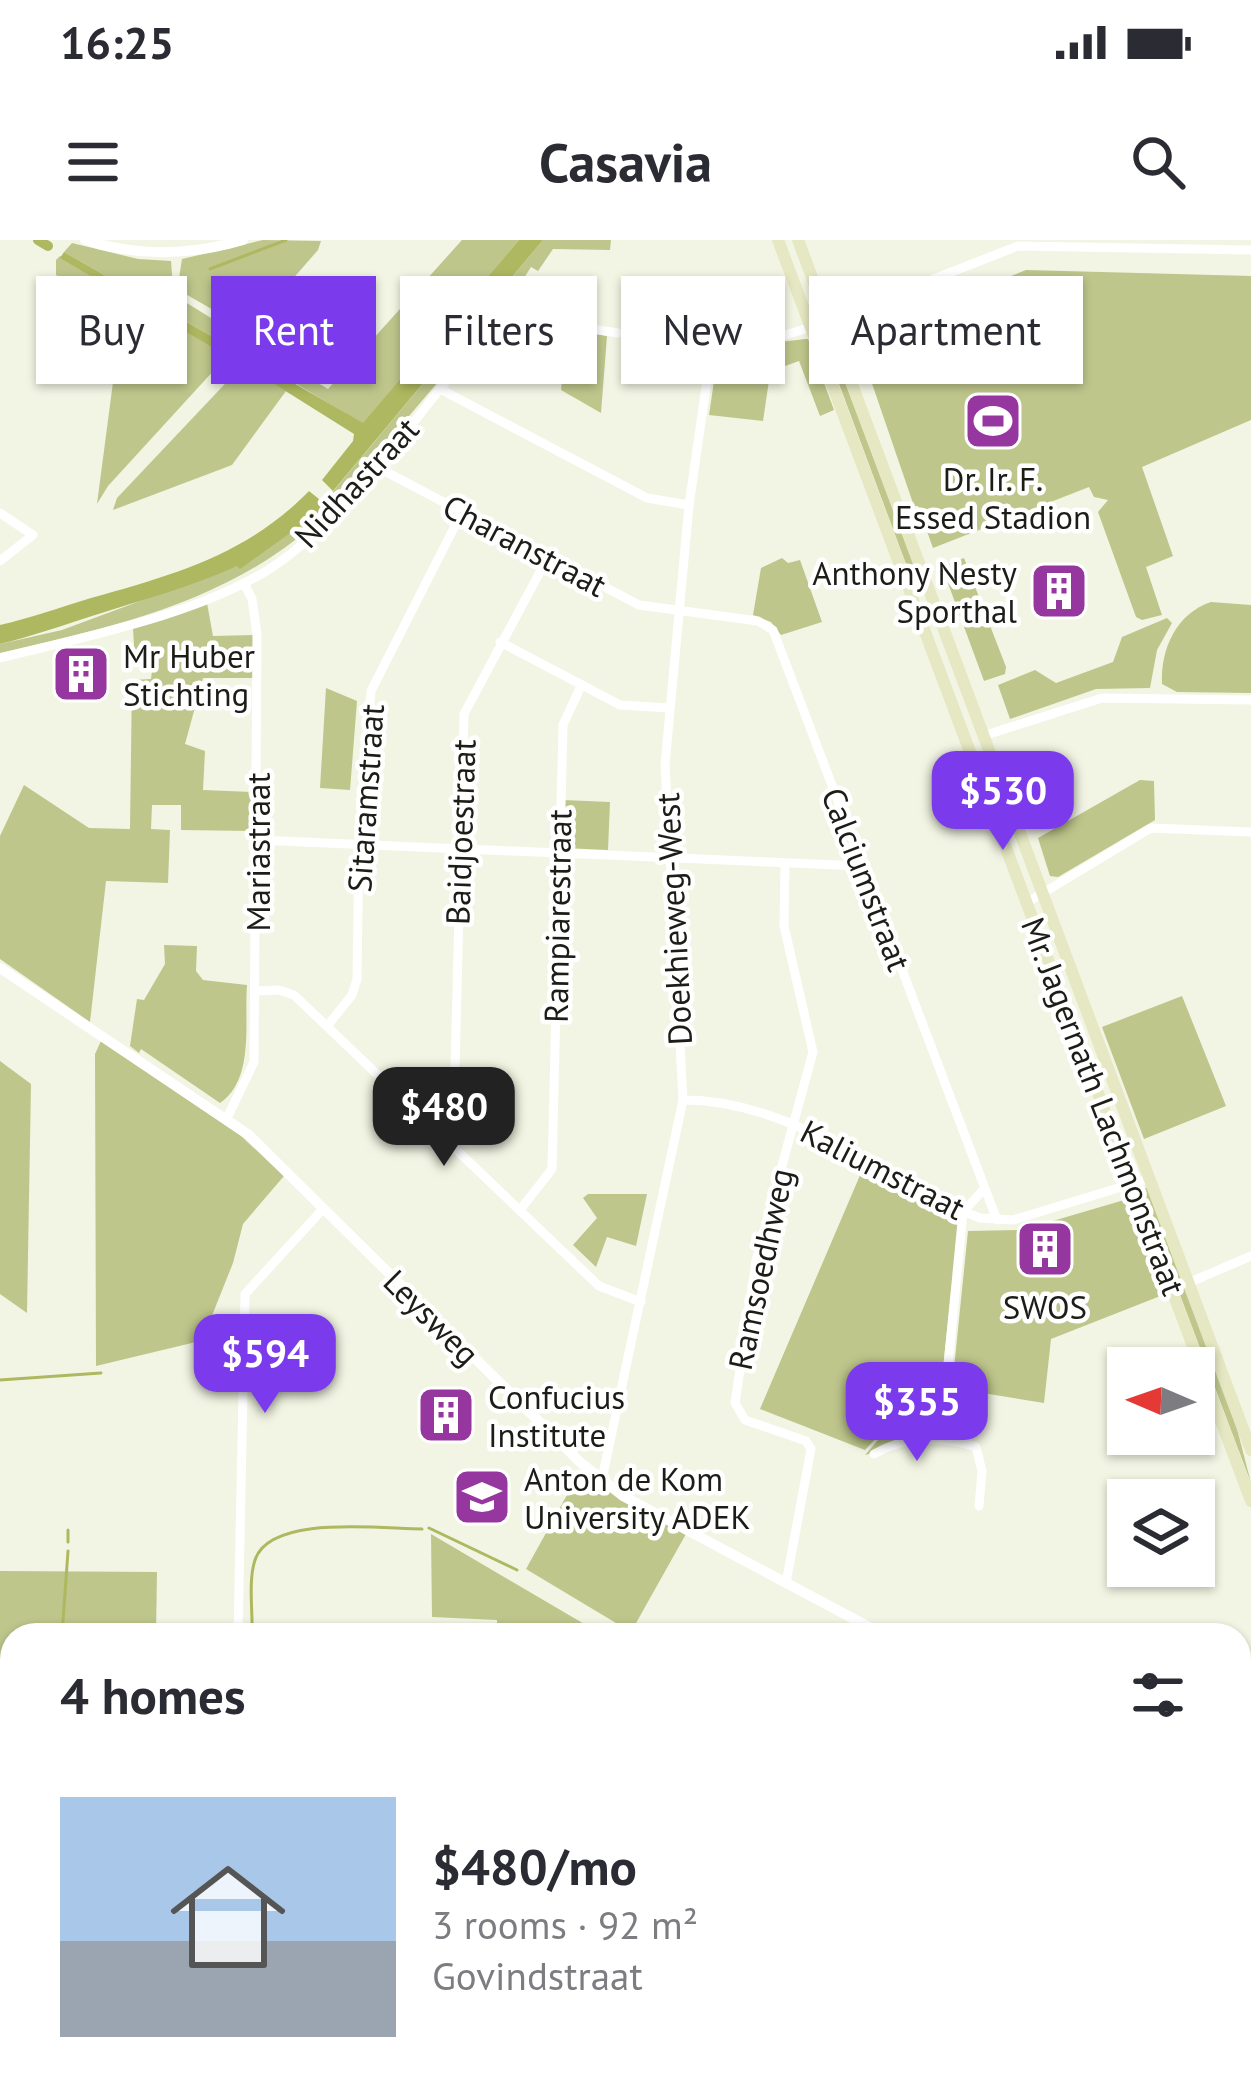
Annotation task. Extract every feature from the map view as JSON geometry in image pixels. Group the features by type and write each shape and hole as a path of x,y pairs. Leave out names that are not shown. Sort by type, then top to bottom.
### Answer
{"main road":[{"name":"Mr. Jagernath Lachmonstraat","path":"778,240 809,322"},
{"name":"Mr. Jagernath Lachmonstraat","path":"798,240 811,276"},
{"name":"Mr. Jagernath Lachmonstraat","path":"833,384 1251,1501"},
{"name":"Mr. Jagernath Lachmonstraat","path":"852,384 1251,1450"},
{"path":"916,605 932,599"},
{"path":"964,732 982,731"}],"street":[{"path":"85,240 200,251 243,240"},
{"path":"942,276 1018,246 1251,250"},
{"name":"Nidhastraat","path":"0,658 163,614 244,583 296,549 375,466 492,326 539,321 618,333"},
{"name":"Doekhieweg-West","path":"602,1479 683,1100 665,765 689,505 711,352 730,342 809,328"},
{"path":"440,389 647,498 689,505"},
{"name":"Charanstraat","path":"375,466 639,605 678,613"},
{"name":"Sitaramstraat","path":"328,1025 356,988 358,843 374,680 462,512"},
{"path":"0,513 33,535 0,562"},
{"name":"Baidjoestraat","path":"423,1118 451,1086 455,1070 464,715 548,557"},
{"name":"Mariastraat","path":"227,1118 254,1062 257,991 257,634 252,599 244,583"},
{"name":"Calciumstraat","path":"678,613 758,621 773,630 997,1220"},
{"path":"500,642 620,705 669,709"},
{"name":"Rampiarestraat","path":"520,1210 552,1169 563,725 581,686"},
{"path":"982,731 1102,698 1251,700"},
{"path":"1028,902 1151,828 1249,829"},
{"path":"256,840 861,866"},
{"path":"784,863 784,926 814,1043 793,1122"},
{"name":"Leysweg","path":"0,968 227,1118 580,1463 623,1496 786,1582 851,1623"},
{"path":"257,991 287,991 599,1286 641,1302"},
{"name":"Kaliumstraat","path":"683,1100 745,1106 793,1122 963,1212 997,1220 1012,1220 1151,1178"},
{"name":"Ramsoedhweg","path":"786,1582 811,1449 806,1441 746,1420 735,1403 756,1261 793,1122"},
{"path":"941,1437 963,1212 984,1189"},
{"path":"238,1623 245,1294 323,1209"},
{"path":"1188,1283 1251,1256"},
{"path":"874,1454 894,1444 941,1437 976,1447 982,1471 979,1506"}],"shaded area":[{"path":"263,240 321,241 295,276 211,276 211,309 187,295 187,276 179,276 182,259"},
{"path":"462,240 519,240 488,276 430,276"},
{"path":"519,240 543,240 513,276 488,276"},
{"path":"543,240 611,240 610,250 553,249 538,271 531,267 525,276 513,276"},
{"path":"72,243 138,259 171,261 172,276 106,276 64,252"},
{"path":"64,252 106,276 91,276 60,258"},
{"path":"60,256 93,276 57,276"},
{"path":"1026,270 1251,276 1251,420 1142,467 1173,556 1146,567 1162,615 1136,617 1098,512 1108,500 1094,497 1089,487 933,548 918,506 914,506 872,384 1083,384 1083,276 1011,276"},
{"path":"187,303 211,318 211,336 187,322"},
{"path":"400,309 400,380 363,424 297,384 320,384 328,389 332,384 376,384 376,336"},
{"path":"187,322 211,336 211,347 187,333"},
{"path":"187,332 211,346 211,373 97,504 113,384 187,384"},
{"path":"597,334 607,336 601,413 561,390 562,384 597,384"},
{"path":"808,339 809,384 824,384 834,410 820,416 799,361 785,366 785,342"},
{"path":"400,380 400,384 423,384 333,491 322,480 354,434 274,384 295,384 363,423"},
{"path":"225,384 275,384 286,391 232,465 113,510 117,498"},
{"path":"423,384 436,384 342,495 330,495"},
{"path":"714,384 768,384 763,421 709,415"},
{"path":"839,384 846,384 924,591 916,591"},
{"path":"309,491 324,503 321,511 240,569 237,566 0,644 0,625 208,559 261,531"},
{"path":"328,499 330,508 296,539 219,586 133,619 0,653 0,644 62,630 237,565 240,568 321,511"},
{"path":"782,558 788,563 800,560 822,622 781,635 771,622 753,615 761,568"},
{"path":"964,558 1006,667 1005,674 984,681 942,567"},
{"path":"1211,602 1251,605 1251,693 1177,692 1162,684 1164,658 1173,634 1189,615"},
{"path":"207,603 213,636 254,635 253,678 203,678 185,744 205,751 203,790 252,792 252,831 181,830 181,805 152,805 151,829 170,830 168,883 106,881 90,1022 0,959 0,836 24,785 89,828 130,829 132,680 151,679 153,663 135,663 133,628"},
{"path":"1167,618 1172,623 1157,650 1150,688 1096,689 1010,719 998,685 1035,670 1056,683 1113,662 1122,637"},
{"path":"326,688 357,701 350,790 320,788"},
{"path":"1140,780 1154,781 1155,820 1058,877 1050,876 1038,838"},
{"path":"563,800 610,802 608,850 564,848"},
{"path":"164,945 197,946 196,971 203,980 247,985 243,1065 239,1080 220,1103 130,1046 137,999 144,1000 165,964"},
{"path":"1182,996 1226,1106 1144,1139 1102,1027"},
{"path":"101,1041 241,1136 284,1176 243,1224 233,1263 196,1342 96,1366 95,1054"},
{"path":"0,1061 31,1084 27,1313 0,1294"},
{"path":"864,1166 953,1211 959,1222 936,1431 931,1437 865,1455 879,1439 928,1433 934,1369 909,1367 879,1435 865,1450 760,1409"},
{"path":"1148,1188 1208,1347 1200,1347 1141,1192"},
{"path":"588,1194 647,1194 636,1246 607,1237 596,1267 573,1245 597,1218 583,1198"},
{"path":"1131,1198 1168,1293 1051,1339 1044,1403 952,1388 968,1231 1022,1230"},
{"path":"1215,1366 1234,1417 1251,1483 1215,1388"},
{"path":"582,1468 686,1534 636,1623 616,1623 526,1569"},
{"path":"431,1534 583,1623 497,1623 432,1617"},
{"path":"0,1571 157,1572 156,1623 0,1623"}],"waterway":[{"path":"38,240 48,246"},
{"path":"210,269 286,240"},
{"path":"0,1380 101,1373"},
{"path":"252,1623 253,1568 265,1545 282,1536 329,1527 422,1529"},
{"path":"429,1528 517,1570"},
{"path":"68,1530 68,1542"},
{"path":"63,1623 68,1551"}],"place":[{"name":"Dr. Ir. F. Essed Stadion","path":"993,421"},
{"name":"Anthony Nesty Sporthal","path":"1059,591"},
{"name":"Mr Huber Stichting","path":"81,674"},
{"name":"SWOS","path":"1045,1249"},
{"name":"Confucius Institute","path":"446,1415"},
{"name":"Anton de Kom University ADEK","path":"482,1497"}]}
